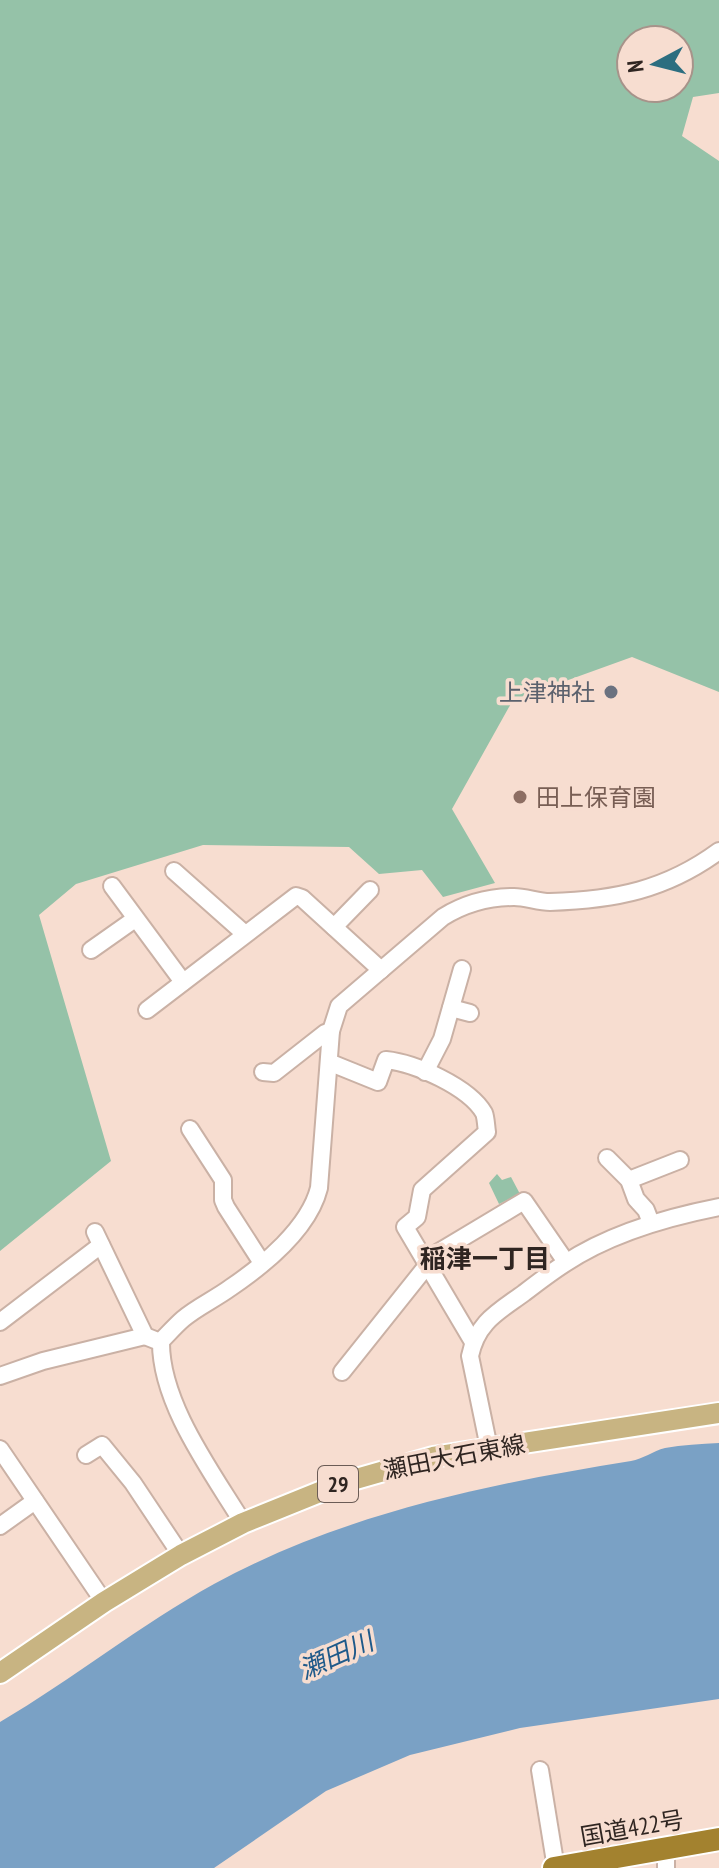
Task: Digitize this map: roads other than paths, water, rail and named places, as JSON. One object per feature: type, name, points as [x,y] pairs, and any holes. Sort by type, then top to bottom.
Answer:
[{"type":"highway","name":"国道422号","points":[[555,1868],[666,1858],[719,1839]]},
{"type":"main road","name":"瀬田大石東線","points":[[0,1673],[104,1602],[181,1555],[243,1523],[313,1494],[378,1471],[433,1457],[719,1413]]},
{"type":"street","points":[[0,1376],[31,1364],[153,1339],[231,1288],[306,1220],[315,1205],[319,1188],[331,1063],[331,1031],[339,1006],[459,907],[484,900],[515,897],[546,902],[607,898],[683,876],[719,851]]},
{"type":"street","points":[[174,871],[245,934]]},
{"type":"street","points":[[112,886],[183,982]]},
{"type":"street","points":[[334,927],[370,890]]},
{"type":"street","points":[[147,1010],[296,896],[302,898],[381,970]]},
{"type":"street","points":[[91,950],[135,919]]},
{"type":"street","points":[[425,1072],[442,1039],[462,969]]},
{"type":"street","points":[[451,1008],[470,1013]]},
{"type":"street","points":[[263,1072],[274,1073],[331,1031]]},
{"type":"street","points":[[331,1063],[378,1082],[386,1060],[402,1062],[458,1087],[484,1114],[487,1132],[422,1190],[417,1217],[405,1227],[473,1342]]},
{"type":"street","points":[[190,1129],[223,1180],[226,1207],[262,1263]]},
{"type":"street","points":[[607,1158],[629,1180],[636,1199],[646,1210],[651,1223]]},
{"type":"street","points":[[629,1180],[680,1160]]},
{"type":"street","points":[[342,1372],[437,1253],[524,1201],[566,1262]]},
{"type":"street","points":[[489,1448],[471,1370],[473,1342],[484,1322],[566,1262],[651,1223],[719,1207]]},
{"type":"street","points":[[0,1322],[98,1238],[153,1339],[170,1390],[191,1437],[243,1523]]},
{"type":"street","points":[[86,1455],[102,1445],[133,1483],[181,1555]]},
{"type":"street","points":[[0,1449],[104,1602]]},
{"type":"street","points":[[0,1526],[35,1501]]},
{"type":"street","points":[[540,1770],[555,1868]]},
{"type":"water","name":"瀬田川","points":[[719,1443],[719,1699],[520,1728],[410,1755],[326,1791],[214,1868],[0,1868],[0,1722],[214,1584],[313,1538],[417,1505],[524,1480],[635,1460],[665,1448]]},
{"type":"place","name":"上津神社","points":[[611,692]]},
{"type":"place","name":"田上保育園","points":[[520,797]]},
{"type":"district","name":"稲津一丁目","points":[[485,1258]]}]
